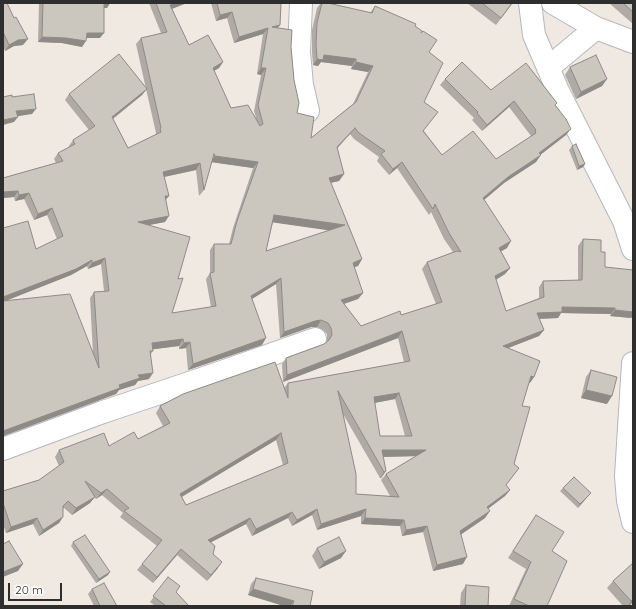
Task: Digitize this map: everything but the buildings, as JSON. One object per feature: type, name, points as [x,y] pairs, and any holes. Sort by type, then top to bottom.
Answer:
[{"type":"street","points":[[301,3],[299,52],[302,85],[308,111]]},
{"type":"street","points":[[530,3],[529,6],[534,35],[558,91],[624,221],[633,250]]},
{"type":"street","points":[[554,3],[596,28],[633,42]]},
{"type":"street","points":[[548,68],[596,28]]},
{"type":"street","points":[[3,449],[103,412],[314,339]]},
{"type":"street","points":[[633,363],[626,476],[628,500],[633,522]]}]
